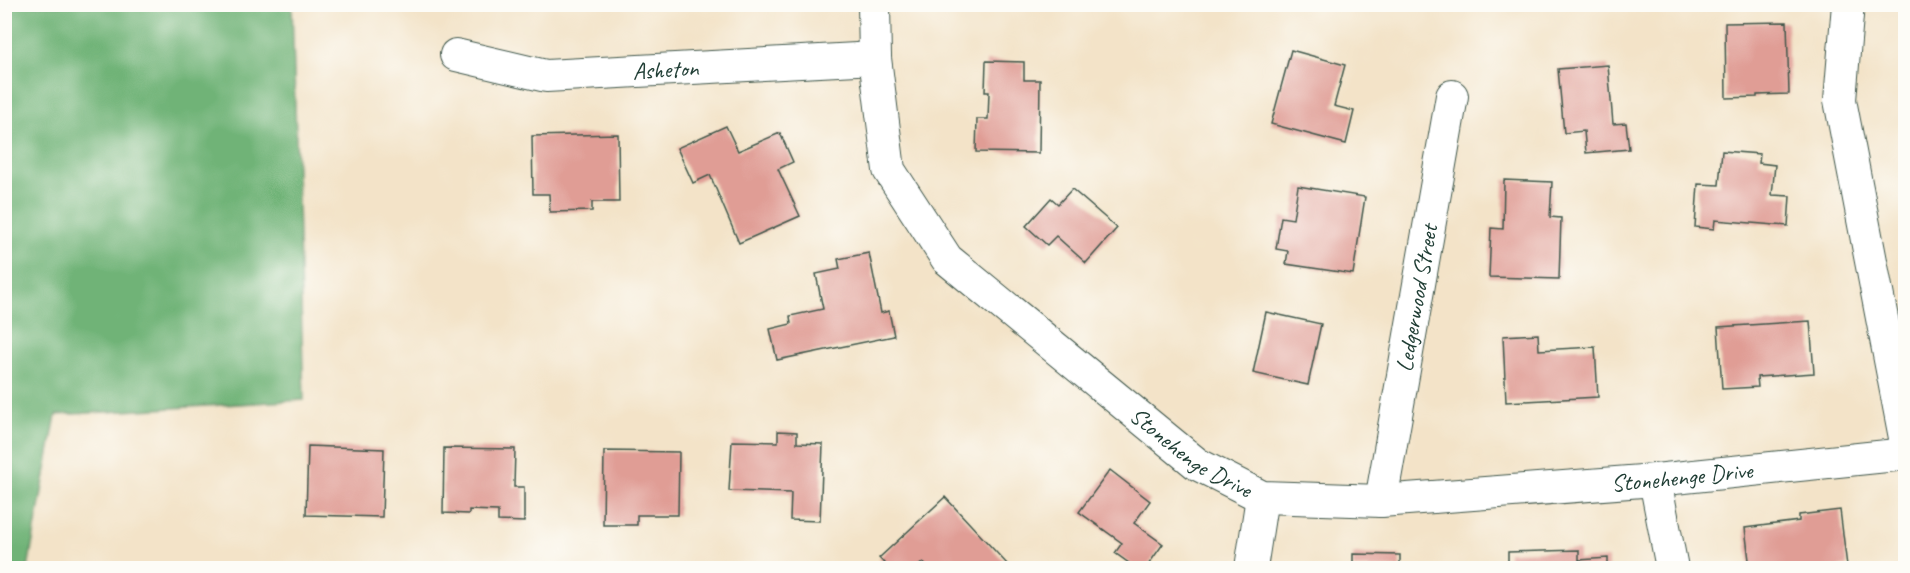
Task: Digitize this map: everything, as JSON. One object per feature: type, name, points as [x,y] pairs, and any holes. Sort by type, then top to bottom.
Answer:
[{"type":"street","name":"Stonehenge Drive","points":[[874,4],[875,58],[889,170],[947,259],[1197,464],[1262,497],[1381,501],[1655,480],[1905,454]]},
{"type":"street","points":[[1848,4],[1840,100],[1905,443]]},
{"type":"street","name":"Asheton","points":[[456,55],[546,76],[875,58]]},
{"type":"street","name":"Ledgerwood Street","points":[[1381,501],[1452,96]]},
{"type":"street","points":[[1655,480],[1672,568]]},
{"type":"street","points":[[1251,568],[1262,497]]},
{"type":"green space","points":[[4,5],[292,5],[304,400],[56,415],[28,568],[4,568]]},
{"type":"building","points":[[1787,22],[1789,94],[1726,98],[1725,23]]},
{"type":"building","points":[[1291,50],[1345,65],[1334,106],[1354,111],[1346,144],[1271,124]]},
{"type":"building","points":[[986,61],[1024,62],[1024,80],[1040,80],[1039,153],[976,152],[977,119],[988,119],[989,92],[985,92]]},
{"type":"building","points":[[1608,65],[1613,124],[1626,123],[1629,149],[1586,153],[1584,131],[1564,133],[1558,69]]},
{"type":"building","points":[[726,126],[738,151],[780,133],[793,162],[778,169],[800,216],[739,243],[710,175],[693,183],[677,148]]},
{"type":"building","points":[[618,134],[619,202],[592,202],[592,211],[550,212],[549,194],[533,194],[532,136]]},
{"type":"building","points":[[1722,151],[1760,154],[1759,163],[1775,165],[1772,195],[1790,196],[1788,226],[1715,220],[1714,229],[1695,227],[1698,184],[1719,185]]},
{"type":"building","points":[[1504,180],[1552,182],[1550,217],[1561,218],[1559,279],[1489,277],[1491,228],[1503,229]]},
{"type":"building","points":[[1298,186],[1365,197],[1353,274],[1286,264],[1288,251],[1276,249],[1281,217],[1293,219]]},
{"type":"building","points":[[1072,189],[1117,228],[1086,263],[1056,236],[1047,245],[1026,226],[1051,198],[1058,204]]},
{"type":"building","points":[[869,253],[881,313],[889,311],[894,336],[777,360],[770,329],[791,324],[790,316],[823,309],[816,274],[840,269],[838,259]]},
{"type":"building","points":[[1266,312],[1321,324],[1308,385],[1253,373]]},
{"type":"building","points":[[1810,321],[1814,373],[1757,377],[1758,387],[1722,389],[1718,327]]},
{"type":"building","points":[[1538,334],[1539,350],[1595,347],[1598,397],[1506,402],[1503,336]]},
{"type":"building","points":[[778,431],[797,432],[797,443],[823,444],[820,521],[790,520],[791,493],[729,491],[732,441],[778,442]]},
{"type":"building","points":[[308,446],[384,449],[382,517],[306,515]]},
{"type":"building","points":[[444,448],[515,449],[514,487],[524,487],[524,522],[498,521],[498,511],[469,510],[469,514],[443,513]]},
{"type":"building","points":[[604,451],[679,452],[678,515],[637,515],[637,525],[603,525]]},
{"type":"building","points":[[1110,470],[1150,501],[1134,523],[1163,544],[1146,568],[1136,568],[1115,553],[1122,543],[1079,512]]},
{"type":"building","points":[[945,497],[1009,566],[1006,568],[928,568],[923,562],[916,568],[889,568],[879,558]]},
{"type":"building","points":[[1840,510],[1847,566],[1750,568],[1745,528],[1799,521],[1799,515]]},
{"type":"building","points":[[1579,550],[1579,560],[1608,558],[1608,568],[1508,568],[1508,552]]},
{"type":"building","points":[[1353,554],[1400,555],[1400,568],[1353,568]]}]
